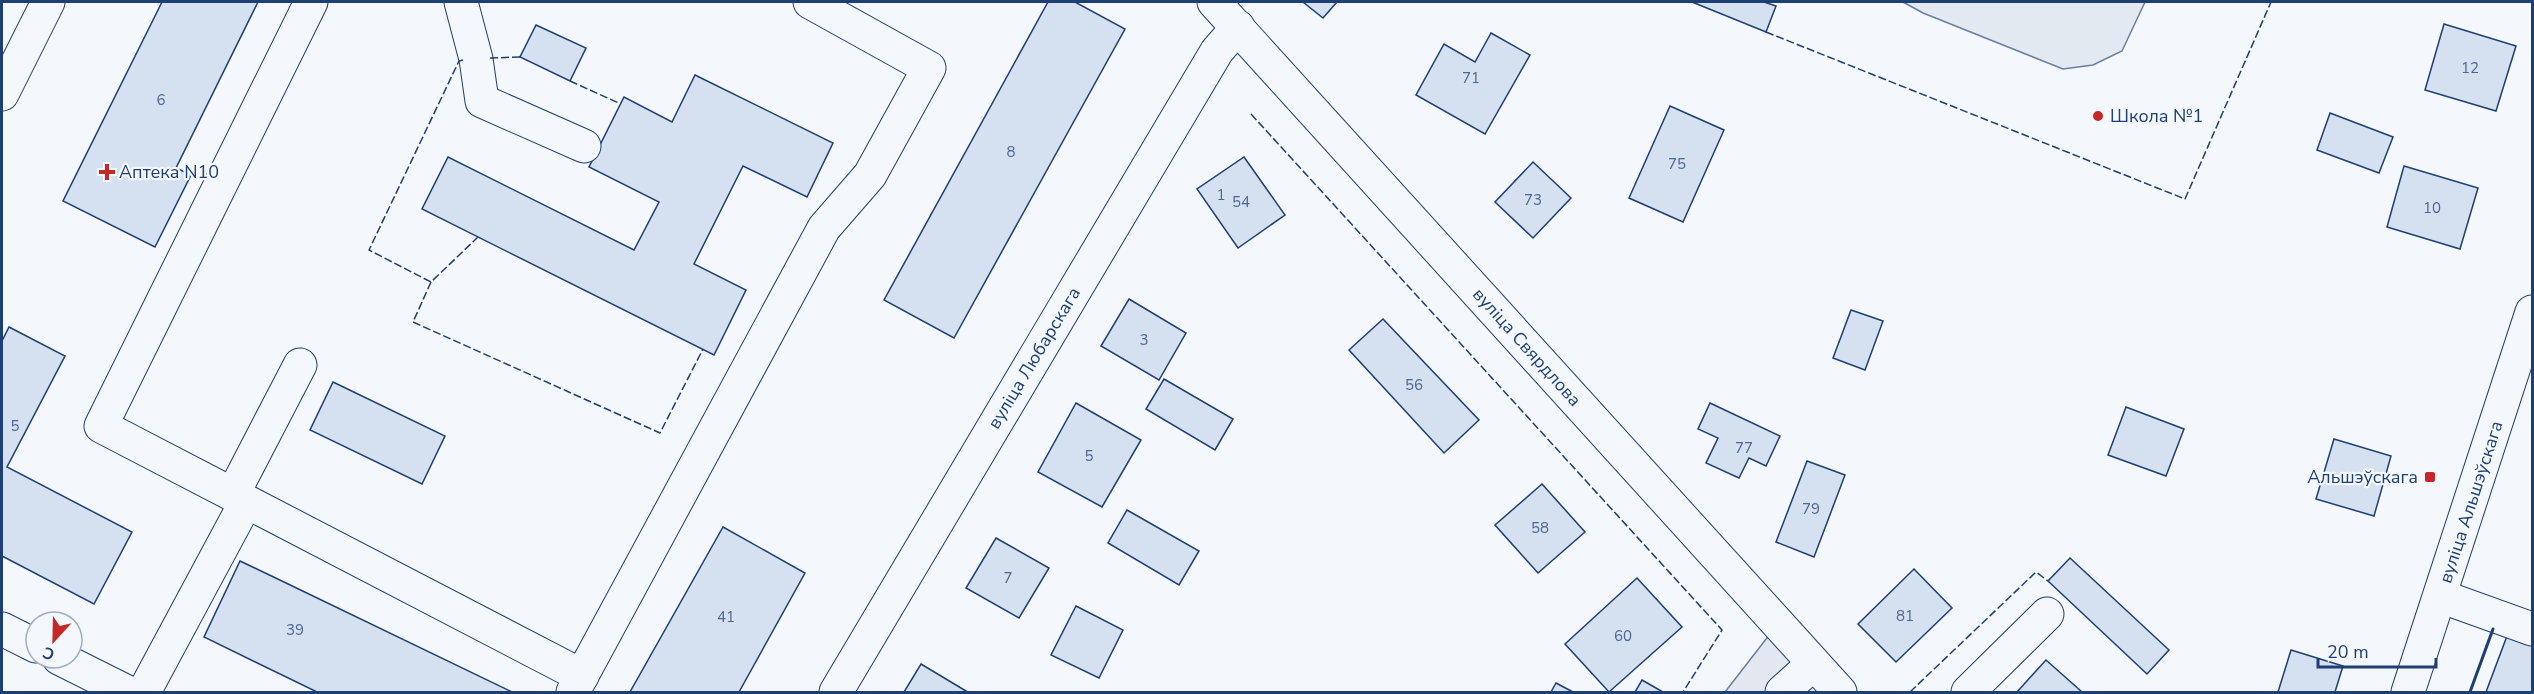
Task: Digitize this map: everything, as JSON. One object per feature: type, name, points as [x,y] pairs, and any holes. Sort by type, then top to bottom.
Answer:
[{"type":"street","points":[[2,94],[48,2]]},
{"type":"street","points":[[311,2],[101,426],[239,498],[577,684],[824,228],[870,175],[929,68],[810,2]]},
{"type":"street","points":[[461,2],[476,59],[482,101],[584,146]]},
{"type":"street","name":"вуліца Свярдлова","points":[[1214,2],[1840,693]]},
{"type":"street","name":"вуліца Любарскага","points":[[836,693],[1217,51],[1238,27]]},
{"type":"street","name":"вуліца Альшэўскага","points":[[2408,693],[2532,312]]},
{"type":"street","points":[[144,693],[239,498],[300,365]]},
{"type":"street","points":[[2440,596],[2532,629]]},
{"type":"street","points":[[1968,693],[2047,614]]},
{"type":"street","points":[[2,629],[24,640]]},
{"type":"street","points":[[1782,693],[1813,664]]},
{"type":"street","points":[[82,670],[127,693]]},
{"type":"shaded area","points":[[1903,2],[2145,2],[2122,51],[2093,65],[2063,69],[1923,13]]},
{"type":"shaded area","points":[[1770,634],[1824,692],[1725,692]]},
{"type":"building","points":[[162,2],[258,2],[176,168],[191,175],[155,247],[63,201]]},
{"type":"building","points":[[1048,2],[1075,2],[1125,29],[954,338],[884,300]]},
{"type":"building","points":[[1303,2],[1337,2],[1323,18]]},
{"type":"building","points":[[1692,2],[1764,2],[1776,6],[1766,32]]},
{"type":"building","points":[[2444,24],[2516,46],[2496,111],[2425,90]]},
{"type":"building","points":[[536,25],[586,48],[570,81],[520,57]]},
{"type":"building","points":[[1491,33],[1530,55],[1485,134],[1416,95],[1444,44],[1475,62]]},
{"type":"building","points":[[695,75],[833,143],[807,197],[743,166],[694,264],[746,290],[714,355],[422,209],[448,157],[634,250],[659,202],[589,167],[624,97],[672,122]]},
{"type":"building","points":[[1670,106],[1724,130],[1683,222],[1629,198]]},
{"type":"building","points":[[2330,113],[2393,137],[2379,173],[2317,150]]},
{"type":"building","points":[[1244,157],[1285,215],[1238,248],[1197,189]]},
{"type":"building","points":[[1533,162],[1571,198],[1533,238],[1495,202]]},
{"type":"building","points":[[2404,166],[2478,188],[2460,249],[2387,227]]},
{"type":"building","points":[[1129,299],[1186,333],[1159,380],[1101,346]]},
{"type":"building","points":[[1851,310],[1883,321],[1865,370],[1833,358]]},
{"type":"building","points":[[1383,319],[1479,420],[1444,453],[1349,350]]},
{"type":"building","points":[[9,327],[65,356],[7,467],[132,532],[94,604],[2,556],[2,341]]},
{"type":"building","points":[[1164,379],[1233,419],[1215,450],[1146,409]]},
{"type":"building","points":[[333,382],[445,436],[422,484],[310,430]]},
{"type":"building","points":[[1076,403],[1141,440],[1102,507],[1038,472]]},
{"type":"building","points":[[1710,403],[1780,436],[1766,466],[1749,458],[1739,478],[1706,463],[1718,438],[1698,429]]},
{"type":"building","points":[[2126,407],[2184,429],[2166,476],[2108,455]]},
{"type":"building","points":[[2334,439],[2391,456],[2374,516],[2316,499]]},
{"type":"building","points":[[1807,461],[1845,475],[1814,557],[1776,542]]},
{"type":"building","points":[[1542,484],[1585,532],[1538,573],[1495,525]]},
{"type":"building","points":[[1127,510],[1199,551],[1179,585],[1108,543]]},
{"type":"building","points":[[723,527],[805,573],[739,692],[630,692]]},
{"type":"building","points":[[996,538],[1049,568],[1019,618],[966,588]]},
{"type":"building","points":[[2070,558],[2169,650],[2147,674],[2048,581]]},
{"type":"building","points":[[240,561],[512,692],[317,692],[204,637]]},
{"type":"building","points":[[1914,569],[1952,608],[1896,662],[1858,624]]},
{"type":"building","points":[[1637,578],[1682,627],[1609,692],[1565,644]]},
{"type":"building","points":[[1076,606],[1123,630],[1099,678],[1051,655]]},
{"type":"building","points":[[2510,628],[2532,636],[2532,692],[2486,692]]},
{"type":"building","points":[[2291,650],[2343,666],[2335,692],[2278,692]]},
{"type":"building","points":[[2046,660],[2082,692],[2017,692]]},
{"type":"building","points":[[921,664],[966,691],[904,692]]},
{"type":"building","points":[[1642,680],[1663,692],[1635,692]]},
{"type":"building","points":[[1556,683],[1573,692],[1551,692]]},
{"type":"fence","points":[[1766,32],[2185,199],[2271,2]]},
{"type":"fence","points":[[490,58],[520,57]]},
{"type":"fence","points":[[463,60],[459,61],[369,250],[431,282],[478,237]]},
{"type":"fence","points":[[570,81],[621,104]]},
{"type":"fence","points":[[1251,114],[1722,630],[1683,692]]},
{"type":"fence","points":[[431,282],[413,322],[660,433],[703,349]]},
{"type":"fence","points":[[1910,692],[2036,572],[2048,581]]},
{"type":"wall","points":[[2470,692],[2493,629]]},
{"type":"place","name":"Школа №1","points":[[2098,116]]},
{"type":"place","name":"Аптека N10","points":[[107,172]]},
{"type":"place","name":"Альшэўскага","points":[[2430,477]]}]
